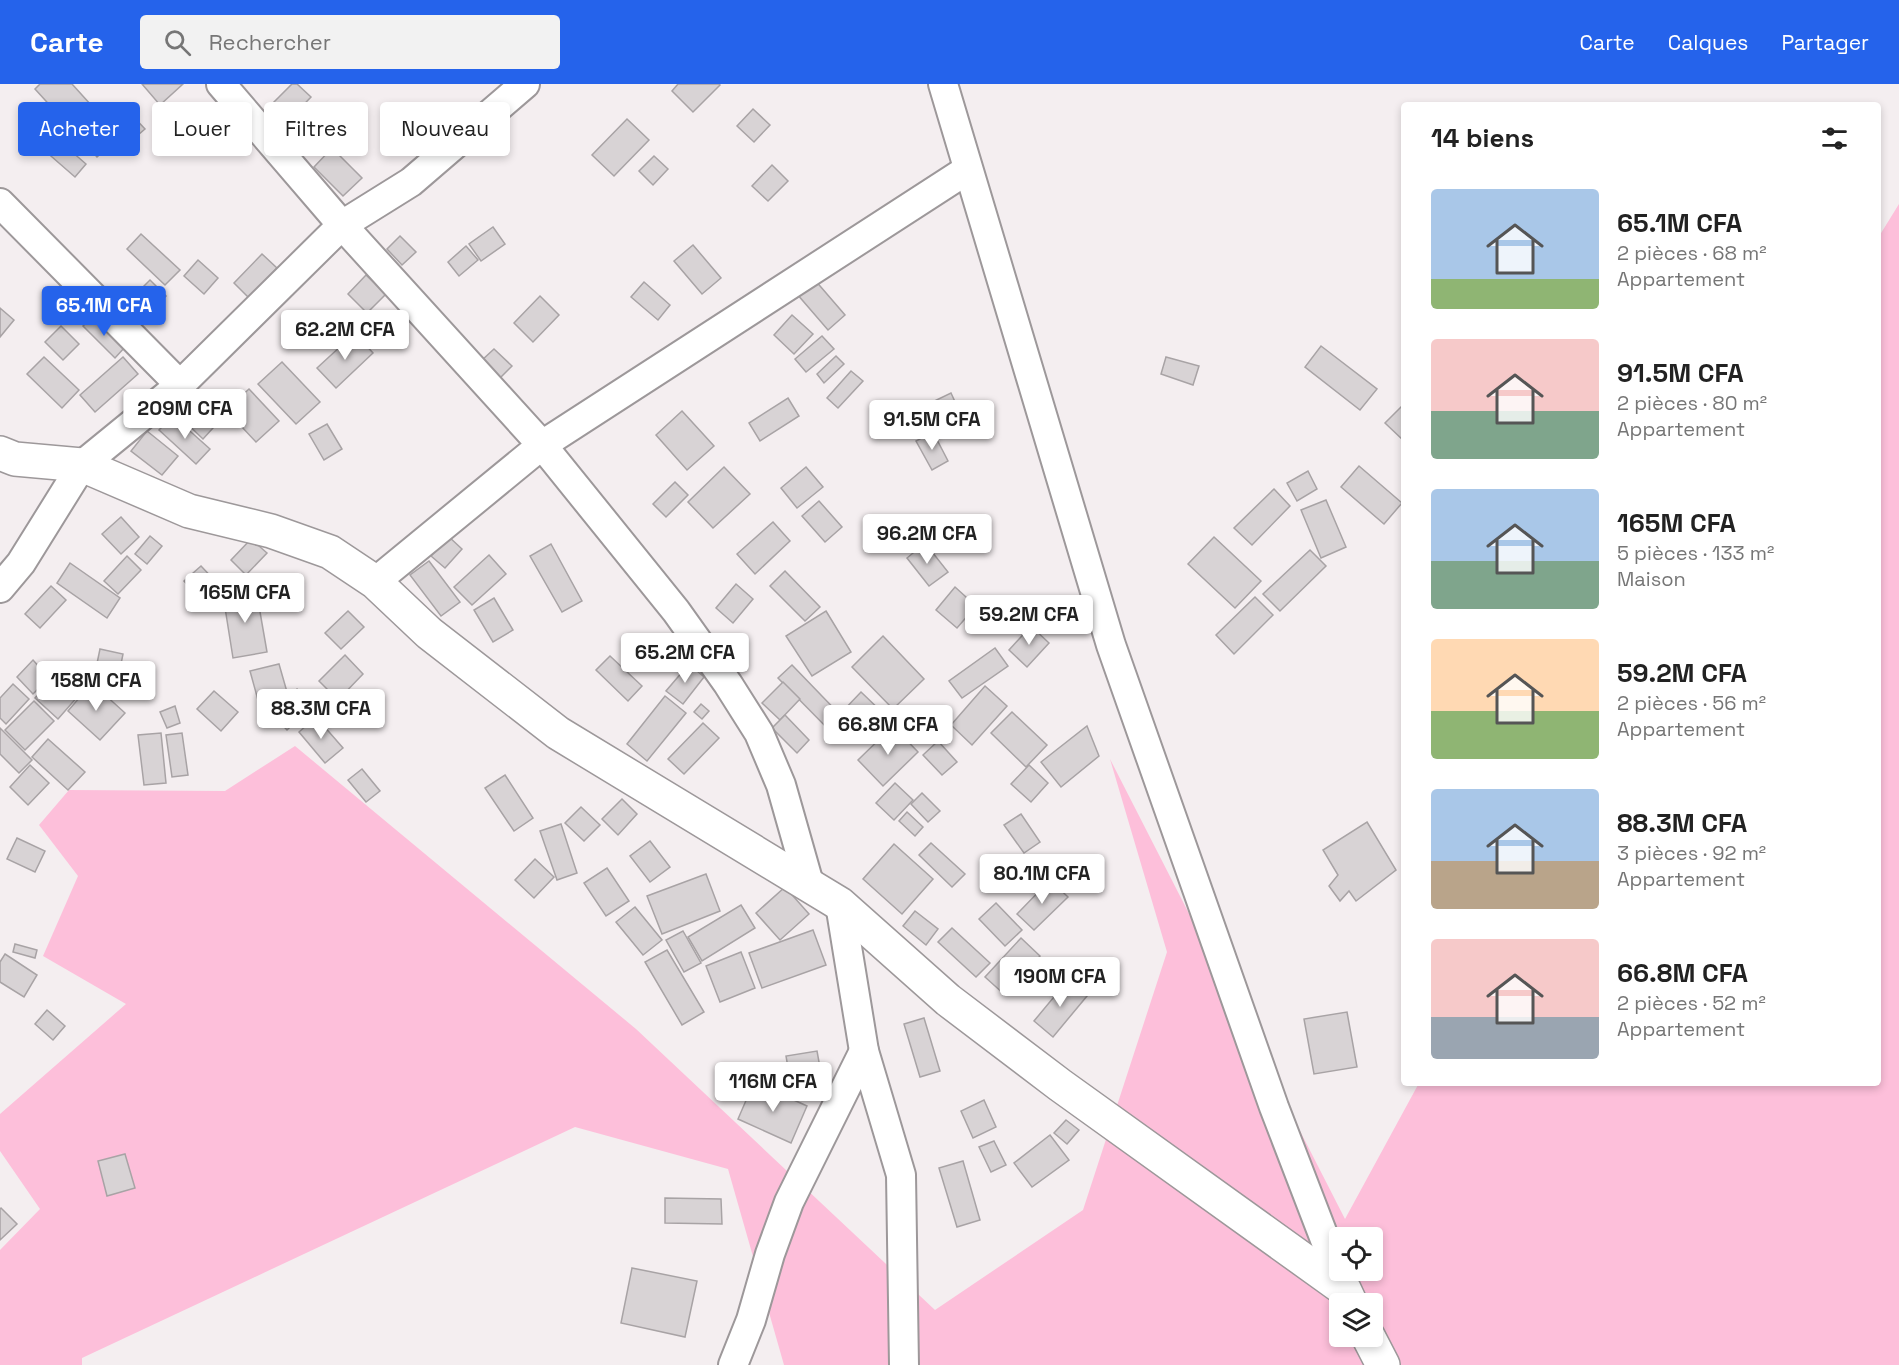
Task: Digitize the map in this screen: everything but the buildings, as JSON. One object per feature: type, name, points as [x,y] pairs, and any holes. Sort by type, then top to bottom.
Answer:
[{"type":"street","points":[[221,84],[342,225],[542,445],[676,610],[759,733],[781,785],[810,887]]},
{"type":"street","points":[[0,588],[21,563],[82,465],[180,385],[342,225],[411,182],[525,84]]},
{"type":"street","points":[[943,84],[1111,645],[1274,1107],[1346,1293]]},
{"type":"street","points":[[375,582],[542,445],[967,170]]},
{"type":"street","points":[[0,203],[180,385]]},
{"type":"street","points":[[5,459],[82,465],[189,511],[271,531],[330,552],[375,582],[429,633],[558,733],[840,904],[948,1000],[1343,1293]]},
{"type":"street","points":[[840,904],[864,1051],[900,1175],[904,1365]]},
{"type":"street","points":[[733,1365],[751,1320],[770,1254],[789,1202],[864,1051]]},
{"type":"street","points":[[1374,1347],[1383,1365]]},
{"type":"shaded area","points":[[1899,204],[1899,1365],[784,1365],[728,1169],[575,1127],[82,1358],[82,1365],[0,1365],[0,1250],[40,1209],[0,1151],[0,1114],[126,1004],[43,956],[78,876],[39,825],[69,790],[225,791],[295,746],[636,1029],[935,1310],[1083,1210],[1167,952],[1110,759],[1345,1219],[1417,1086],[1881,1086],[1881,233]]}]
